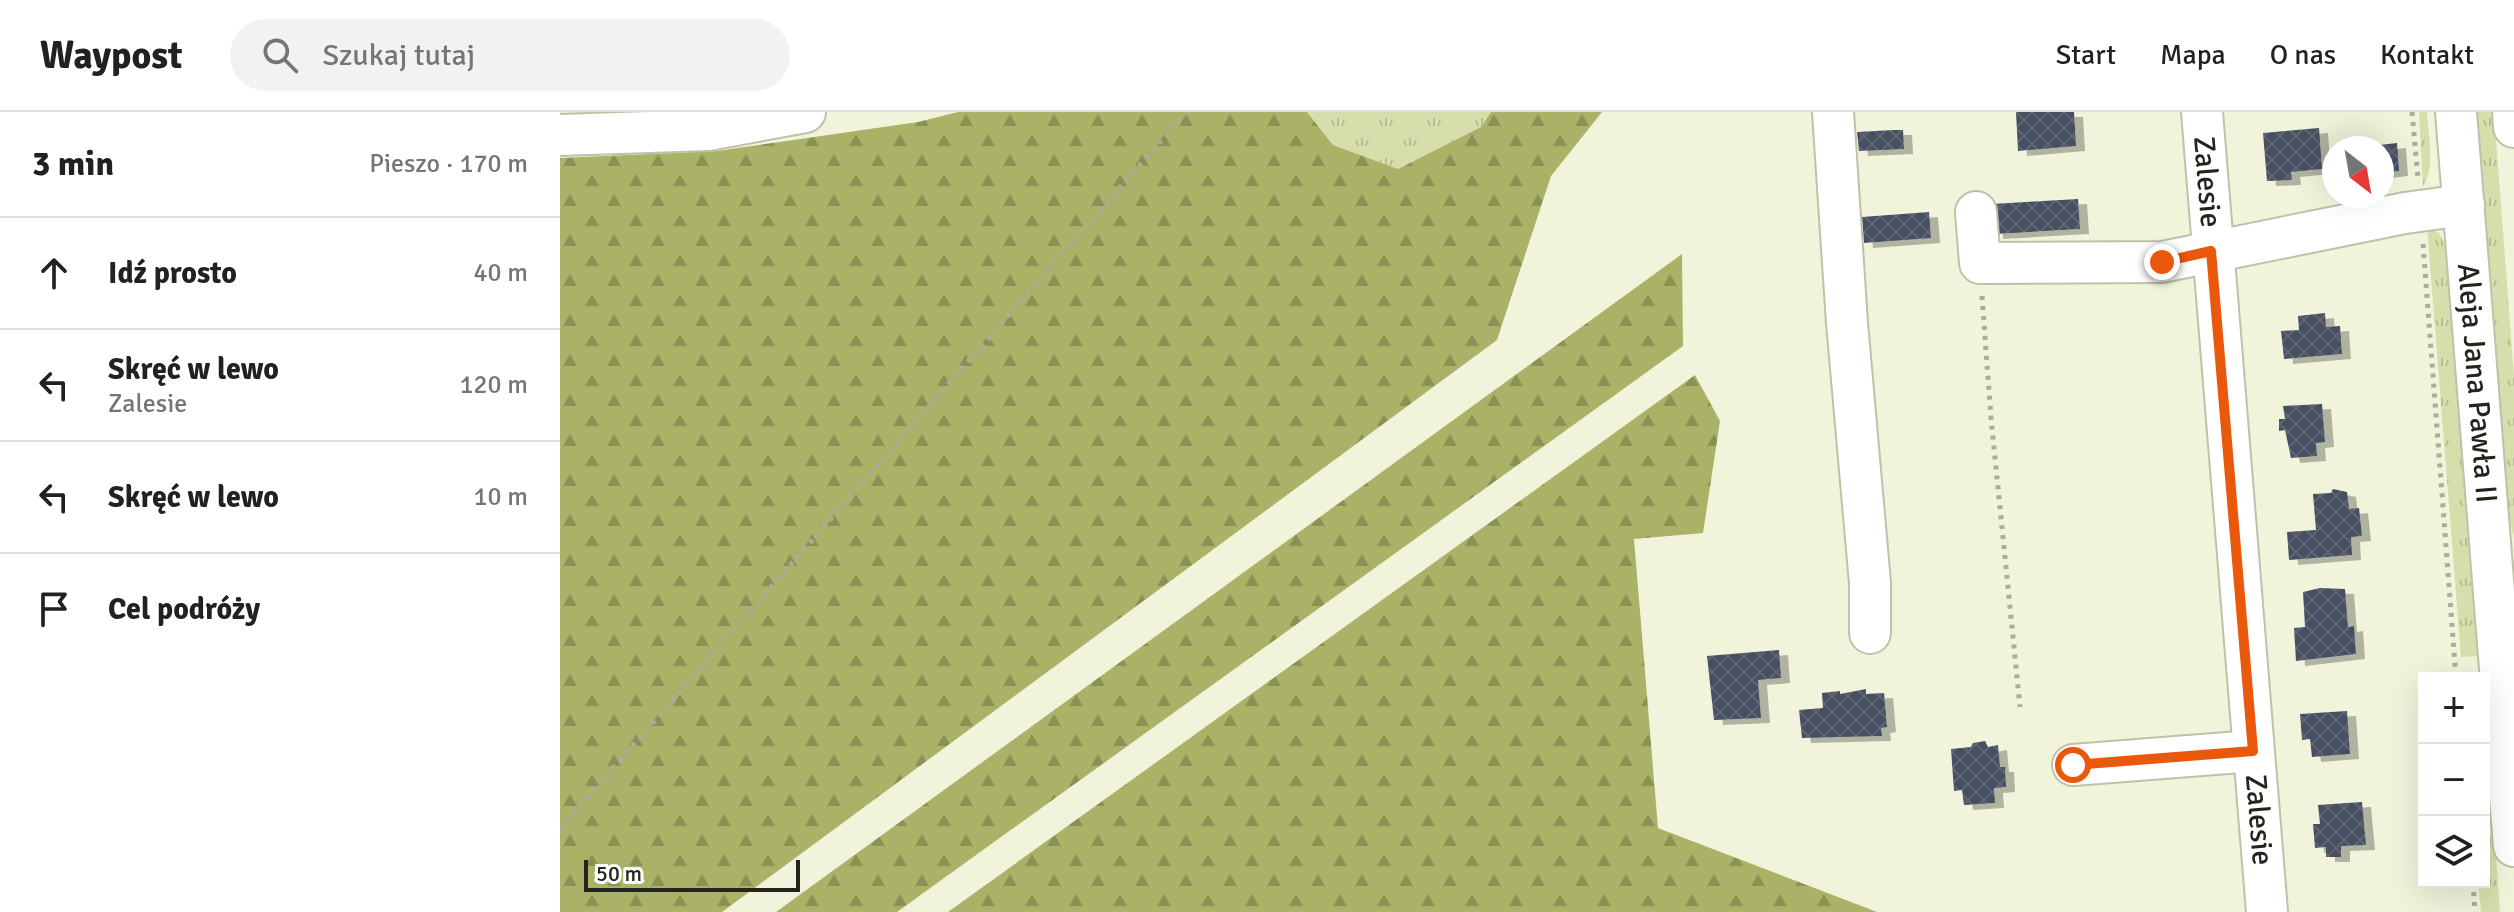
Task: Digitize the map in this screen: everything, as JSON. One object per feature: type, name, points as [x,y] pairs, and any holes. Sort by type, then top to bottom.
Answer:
[{"type":"street","points":[[560,135],[708,130],[805,112]]},
{"type":"street","points":[[1833,112],[1847,323],[1870,583],[1870,633]]},
{"type":"street","name":"Zalesie","points":[[2202,112],[2267,912]]},
{"type":"street","name":"Aleja Jana Pawła II","points":[[2456,112],[2508,698],[2514,846]]},
{"type":"street","points":[[2513,112],[2514,127]]},
{"type":"street","name":"Zalesie","points":[[2211,251],[2420,210],[2464,205]]},
{"type":"street","points":[[1976,212],[1980,263],[2162,262],[2211,251]]},
{"type":"street","points":[[2073,765],[2253,751]]},
{"type":"path","points":[[560,829],[1186,112]]},
{"type":"path","points":[[2412,112],[2456,672]]},
{"type":"path","points":[[1980,263],[1991,418],[2020,707]]},
{"type":"path","points":[[2473,888],[2475,912]]},
{"type":"green space","points":[[958,112],[1307,112],[1333,145],[1398,169],[1481,127],[1491,112],[1602,112],[1551,176],[1497,340],[722,912],[560,912],[560,158],[717,151],[918,122]]},
{"type":"green space","points":[[1307,112],[1491,112],[1481,127],[1398,169],[1333,145]]},
{"type":"green space","points":[[2419,112],[2427,112],[2430,150],[2429,170],[2423,187]]},
{"type":"green space","points":[[2472,112],[2494,112],[2514,376],[2514,538],[2502,493]]},
{"type":"green space","points":[[2427,227],[2439,233],[2449,252],[2480,656],[2461,657]]},
{"type":"green space","points":[[1682,254],[1683,346],[897,912],[776,912]]},
{"type":"green space","points":[[1695,375],[1720,421],[1703,533],[1634,539],[1658,828],[1877,912],[948,912]]},
{"type":"green space","points":[[2490,814],[2493,814],[2500,912],[2481,912],[2479,888],[2490,888]]},
{"type":"building","points":[[2016,112],[2074,112],[2076,146],[2018,151]]},
{"type":"building","points":[[2319,128],[2322,169],[2291,172],[2292,180],[2267,181],[2263,133]]},
{"type":"building","points":[[1903,130],[1904,149],[1859,151],[1857,132]]},
{"type":"building","points":[[2394,143],[2397,143],[2399,171],[2394,172]]},
{"type":"building","points":[[2078,199],[2080,229],[1994,234],[1992,204]]},
{"type":"building","points":[[1929,212],[1931,238],[1864,243],[1862,217]]},
{"type":"building","points":[[2325,313],[2326,327],[2340,326],[2342,354],[2284,359],[2281,331],[2299,330],[2298,316]]},
{"type":"building","points":[[2322,404],[2325,442],[2316,443],[2317,456],[2291,458],[2285,430],[2279,431],[2279,419],[2285,419],[2283,406]]},
{"type":"building","points":[[2333,489],[2347,492],[2349,509],[2359,508],[2362,536],[2351,537],[2352,555],[2289,560],[2287,532],[2316,530],[2313,494],[2331,493]]},
{"type":"building","points":[[2320,588],[2345,589],[2348,627],[2354,626],[2356,654],[2296,661],[2294,628],[2305,627],[2303,592]]},
{"type":"building","points":[[1779,650],[1781,678],[1758,680],[1761,718],[1714,720],[1707,656]]},
{"type":"building","points":[[1866,689],[1866,694],[1884,693],[1887,727],[1881,728],[1882,736],[1802,738],[1799,710],[1823,708],[1822,693],[1840,691],[1840,694]]},
{"type":"building","points":[[2347,711],[2350,754],[2312,757],[2310,739],[2302,740],[2300,714]]},
{"type":"building","points":[[1985,741],[1988,747],[1998,745],[2000,767],[2005,767],[2006,787],[1994,788],[1995,803],[1964,805],[1962,790],[1954,791],[1951,749],[1971,747],[1973,743]]},
{"type":"building","points":[[2362,802],[2366,845],[2341,846],[2341,857],[2326,857],[2326,847],[2315,848],[2313,824],[2320,824],[2318,805]]},
{"type":"route","points":[[2073,765],[2253,751],[2211,251],[2162,262]]}]
